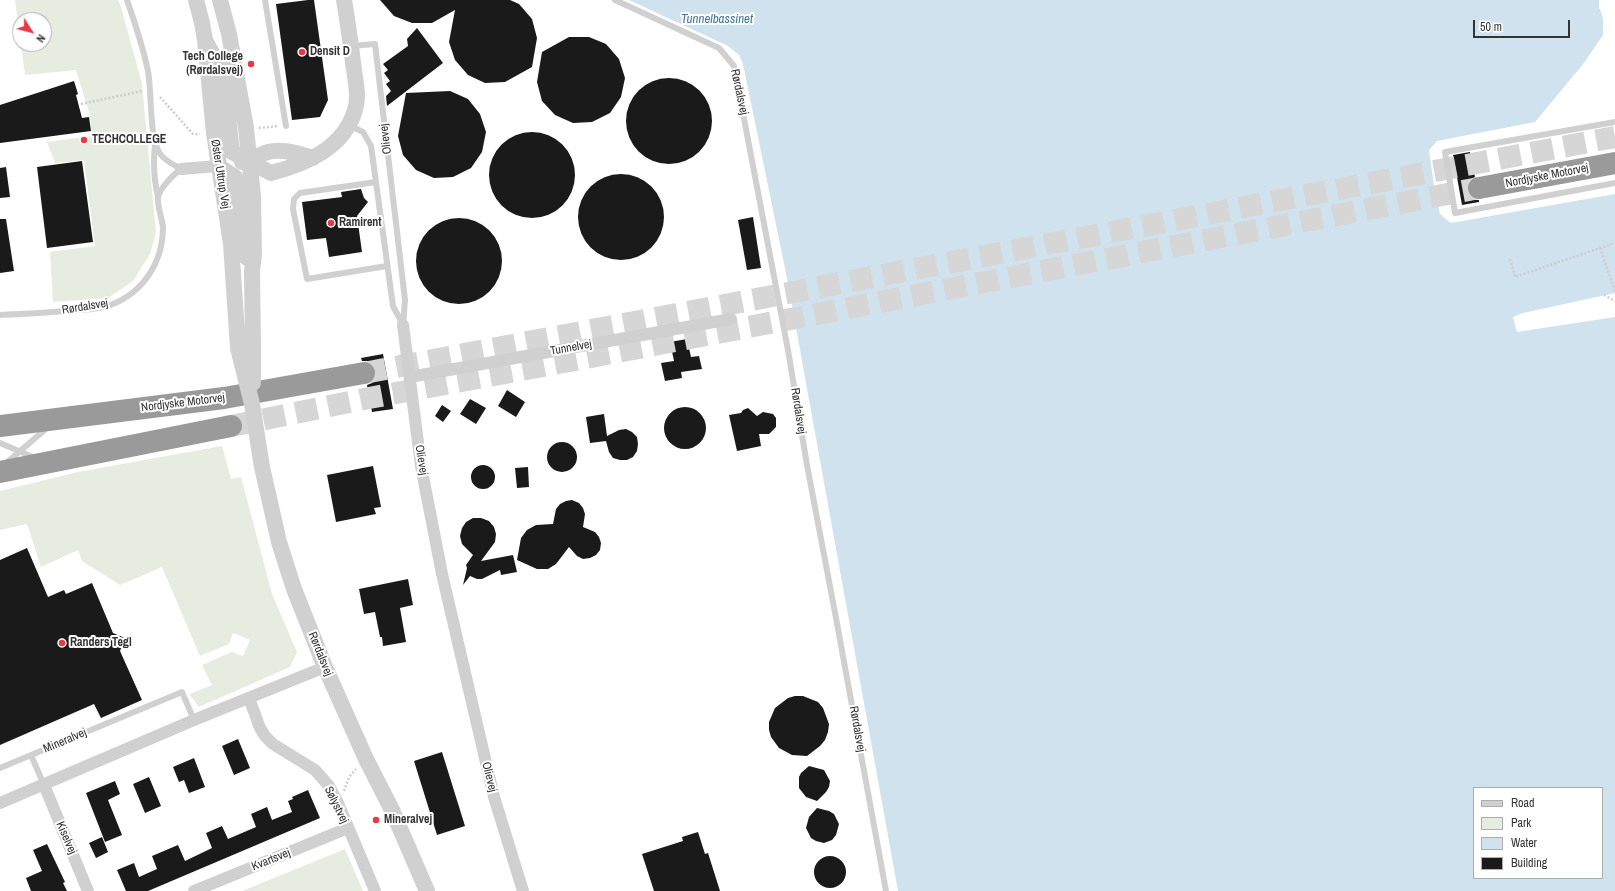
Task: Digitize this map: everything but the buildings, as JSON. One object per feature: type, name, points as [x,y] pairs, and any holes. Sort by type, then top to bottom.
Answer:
[{"type":"highway","name":"Nordjyske Motorvej","points":[[1479,188],[1615,163]]},
{"type":"highway","name":"Nordjyske Motorvej","points":[[0,426],[224,398],[364,372]]},
{"type":"highway","points":[[0,417],[62,418]]},
{"type":"highway","points":[[0,472],[231,426]]},
{"type":"street","name":"Øster Uttrup Vej","points":[[196,0],[205,40],[218,166],[246,348]]},
{"type":"street","points":[[220,0],[229,34],[246,128],[253,196],[254,254],[246,348]]},
{"type":"street","points":[[205,40],[222,74],[232,152],[271,173],[287,169],[313,158],[332,146],[349,125],[356,109],[357,92],[344,0]]},
{"type":"street","points":[[181,169],[218,166],[249,161]]},
{"type":"street","points":[[218,166],[235,177],[244,250],[252,271]]},
{"type":"street","name":"Tunnelvej","points":[[410,378],[731,319]]},
{"type":"street","name":"Olievej","points":[[403,325],[421,466],[442,574],[494,798],[523,891]]},
{"type":"street","name":"Rørdalsvej","points":[[246,348],[252,404],[262,467],[279,542],[294,589],[326,668],[366,759],[392,810],[427,891]]},
{"type":"street","points":[[0,803],[194,720],[326,668]]},
{"type":"street","name":"Sølystvej","points":[[249,698],[260,728],[265,736],[273,744],[315,770],[329,786],[338,803],[375,891]]},
{"type":"street","name":"Kiselvej","points":[[44,785],[88,891]]},
{"type":"street","name":"Kvartsvej","points":[[194,891],[348,828]]},
{"type":"lane","name":"Rørdalsvej","points":[[0,315],[71,311],[103,307],[135,292],[154,268],[159,256],[162,243],[163,226],[156,187],[154,158],[155,142],[150,92],[146,64],[127,0]]},
{"type":"lane","points":[[265,0],[286,126]]},
{"type":"lane","name":"Rørdalsvej","points":[[615,0],[719,48],[734,66],[886,891]]},
{"type":"lane","name":"Olievej","points":[[351,46],[375,44],[405,300],[403,325]]},
{"type":"lane","points":[[1615,122],[1445,152],[1455,213],[1615,183]]},
{"type":"lane","points":[[349,125],[363,132],[370,146],[393,306],[403,325]]},
{"type":"lane","name":"Rørdalsvej","points":[[155,142],[160,154],[169,162],[181,169]]},
{"type":"lane","points":[[158,196],[171,176],[181,169]]},
{"type":"lane","points":[[376,182],[300,193],[294,200],[293,209],[307,278],[387,266]]},
{"type":"lane","points":[[0,466],[40,433],[62,418]]},
{"type":"lane","points":[[0,443],[31,457],[50,462]]},
{"type":"lane","name":"Mineralvej","points":[[0,768],[182,692],[194,720]]},
{"type":"lane","name":"Mineralvej","points":[[31,755],[44,785]]},
{"type":"path","points":[[81,104],[144,91],[150,92],[157,94],[192,134],[214,133]]},
{"type":"path","points":[[246,128],[286,126]]},
{"type":"path","points":[[1510,259],[1515,277],[1615,243]]},
{"type":"path","points":[[1600,248],[1615,291]]},
{"type":"path","points":[[1604,295],[1615,301]]},
{"type":"path","points":[[346,788],[349,777]]},
{"type":"green space","points":[[15,0],[118,0],[121,7],[142,84],[156,233],[150,254],[133,281],[108,298],[53,302],[50,252],[95,246],[84,160],[55,163],[47,142],[92,136],[90,116],[76,70],[25,75],[22,52],[52,52],[52,12],[17,12]]},
{"type":"green space","points":[[222,446],[231,479],[241,477],[272,594],[297,652],[290,667],[199,707],[189,694],[212,685],[202,665],[232,652],[243,656],[250,640],[233,633],[229,644],[200,656],[162,567],[120,585],[82,561],[78,550],[41,567],[27,524],[0,530],[0,491],[78,472]]},
{"type":"green space","points":[[345,849],[363,891],[242,891]]},
{"type":"water","name":"Tunnelbassinet","points":[[629,0],[1599,0],[1599,7],[1603,18],[1603,35],[1584,63],[1535,122],[1437,141],[1429,150],[1440,214],[1451,223],[1615,194],[1615,293],[1523,313],[1513,317],[1517,332],[1615,317],[1615,891],[898,891],[787,278],[743,64],[739,55],[728,46]]},
{"type":"tunnel","points":[[364,373],[1615,137]]},
{"type":"tunnel","points":[[231,426],[369,398],[1479,188]]},
{"type":"place","name":"Densit D","points":[[302,52]]},
{"type":"place","name":"Tech College (Rørdalsvej)","points":[[251,64]]},
{"type":"place","name":"TECHCOLLEGE","points":[[84,140]]},
{"type":"place","name":"Ramirent","points":[[331,223]]},
{"type":"place","name":"Randers Tegl","points":[[62,643]]},
{"type":"place","name":"Mineralvej","points":[[376,820]]}]
